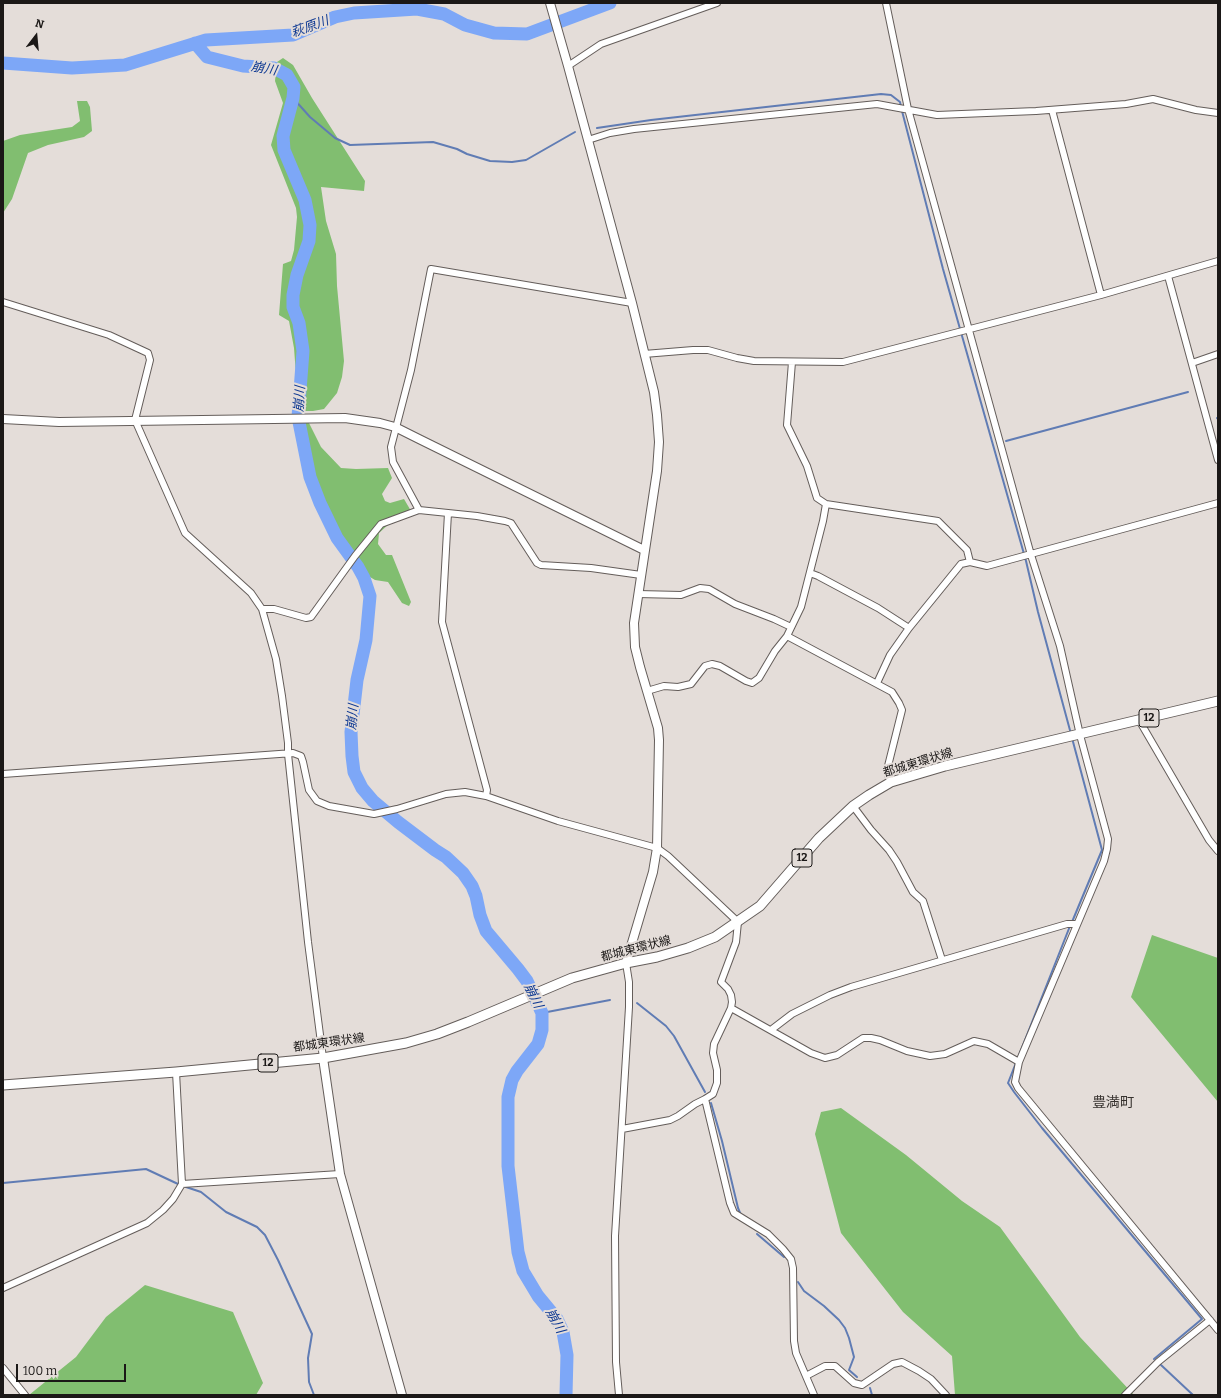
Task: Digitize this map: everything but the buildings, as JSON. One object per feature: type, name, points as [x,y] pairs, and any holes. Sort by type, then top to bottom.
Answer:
[{"type":"main road","name":"都城東環状線","points":[[3,1085],[176,1072],[323,1058],[414,1041],[468,1022],[572,978],[688,948],[715,936],[760,906],[819,838],[853,806],[868,795],[891,782],[945,766],[1218,701]]},
{"type":"street","points":[[550,3],[632,303],[655,400],[659,442],[657,471],[634,623],[635,647],[655,716],[659,740],[657,848],[653,872],[626,963],[629,982],[629,1007],[616,1202],[615,1243],[616,1362],[619,1395]]},
{"type":"street","points":[[568,66],[601,44],[717,3]]},
{"type":"street","points":[[886,3],[908,109],[1032,554],[1060,646],[1080,734],[1108,839],[1108,849],[1104,862],[1020,1062],[1015,1082],[1018,1088],[1218,1330]]},
{"type":"street","points":[[588,140],[610,133],[634,129],[877,104],[937,115],[1052,110],[1126,104],[1153,99],[1196,110],[1218,113]]},
{"type":"street","points":[[1052,110],[1102,295]]},
{"type":"street","points":[[644,354],[708,350],[754,361],[843,362],[1102,295],[1218,261]]},
{"type":"street","points":[[419,510],[393,462],[391,447],[411,370],[430,269],[632,303]]},
{"type":"street","points":[[1168,276],[1218,460]]},
{"type":"street","points":[[3,302],[109,335],[148,354],[150,360],[135,420],[185,533],[251,593],[262,609],[276,660],[286,727],[308,942],[340,1174],[402,1395]]},
{"type":"street","points":[[1192,363],[1218,354]]},
{"type":"street","points":[[792,362],[786,425],[807,466],[817,498],[826,504],[938,521],[967,550],[970,562]]},
{"type":"street","points":[[3,419],[59,422],[345,418],[380,423],[396,428],[644,550]]},
{"type":"street","points":[[877,683],[890,655],[909,628],[961,564],[970,562],[987,566],[1218,503]]},
{"type":"street","points":[[647,691],[664,686],[678,687],[691,684],[705,666],[712,664],[720,666],[752,683],[759,678],[775,651],[787,636],[800,607],[810,573],[826,504]]},
{"type":"street","points":[[262,609],[274,609],[306,618],[311,617],[351,561],[381,524],[419,510],[477,516],[505,521],[511,524],[541,566],[591,568],[641,575]]},
{"type":"street","points":[[448,513],[442,622],[487,790],[486,796]]},
{"type":"street","points":[[810,573],[878,608],[909,628]]},
{"type":"street","points":[[638,594],[681,595],[700,588],[709,589],[735,604],[791,627]]},
{"type":"street","points":[[787,636],[892,692],[902,710],[888,766],[888,774],[891,782]]},
{"type":"street","points":[[1139,720],[1209,840],[1218,851]]},
{"type":"street","points":[[3,774],[293,753],[301,756],[309,790],[318,801],[329,806],[374,814],[397,809],[446,794],[465,792],[486,796],[558,821],[657,848],[668,856],[738,922],[736,942],[721,982],[728,989],[732,1002],[731,1008],[714,1044],[713,1053],[717,1070],[717,1083],[713,1094],[670,1120],[622,1128]]},
{"type":"street","points":[[853,806],[871,830],[889,850],[913,892],[923,901],[942,960]]},
{"type":"street","points":[[771,1030],[792,1014],[830,995],[942,960],[1067,924],[1077,924]]},
{"type":"street","points":[[731,1008],[811,1053],[825,1058],[837,1055],[863,1038],[871,1038],[930,1056],[945,1054],[974,1041],[988,1044],[1020,1062]]},
{"type":"street","points":[[3,1288],[147,1223],[163,1210],[173,1199],[182,1184],[176,1072]]},
{"type":"street","points":[[704,1099],[730,1203],[734,1213],[768,1234],[784,1249],[791,1259],[793,1268],[794,1341],[796,1353],[814,1395]]},
{"type":"street","points":[[182,1184],[340,1174]]},
{"type":"street","points":[[1124,1395],[1158,1362],[1210,1320]]},
{"type":"street","points":[[806,1376],[825,1366],[835,1366],[854,1383],[862,1385],[893,1364],[902,1362],[920,1371],[931,1379],[946,1395]]},
{"type":"street","points":[[3,1368],[25,1395]]},
{"type":"green space","points":[[283,58],[293,65],[312,98],[365,181],[364,191],[321,187],[326,221],[336,254],[337,286],[344,361],[342,377],[337,393],[324,409],[313,411],[294,411],[296,375],[294,348],[289,321],[279,315],[283,264],[291,261],[294,250],[297,217],[296,208],[271,145],[283,103],[275,81],[277,62]]},
{"type":"green space","points":[[77,101],[87,101],[90,107],[92,131],[84,137],[48,145],[28,153],[12,199],[3,213],[3,141],[20,135],[72,127],[80,121]]},
{"type":"green space","points":[[296,423],[309,423],[321,447],[341,468],[388,468],[392,478],[382,494],[385,501],[390,503],[404,499],[411,511],[390,523],[379,533],[378,544],[386,555],[392,555],[411,602],[409,606],[402,603],[388,582],[375,580],[370,577],[338,536],[321,502],[300,442]]},
{"type":"green space","points":[[1152,935],[1218,958],[1218,1102],[1131,997]]},
{"type":"green space","points":[[841,1108],[906,1155],[962,1201],[1000,1227],[1080,1337],[1134,1395],[955,1395],[952,1356],[903,1312],[841,1233],[815,1134],[821,1112]]},
{"type":"green space","points":[[145,1285],[233,1312],[263,1383],[256,1395],[29,1395],[76,1357],[106,1317]]},
{"type":"waterway","name":"萩原川","points":[[3,63],[72,68],[125,65],[206,40],[293,35],[335,17],[354,13],[417,9],[444,14],[465,25],[494,33],[527,34],[610,3]]},
{"type":"waterway","name":"崩川","points":[[195,43],[207,57],[243,66],[274,68],[287,75],[294,87],[293,98],[283,136],[284,150],[305,200],[310,225],[309,241],[297,275],[293,295],[293,307],[299,323],[303,351],[298,417],[310,477],[320,503],[337,538],[364,578],[370,596],[366,640],[357,680],[351,732],[354,772],[362,788],[373,801],[398,822],[446,857],[463,873],[472,886],[476,896],[480,915],[486,931],[527,981],[542,1013],[542,1030],[538,1044],[517,1071],[512,1080],[508,1097],[508,1166],[518,1252],[523,1271],[538,1296],[557,1319],[563,1332],[567,1355],[566,1395]]},
{"type":"waterway","points":[[597,128],[651,120],[881,94],[891,95],[900,102],[901,107]]},
{"type":"waterway","points":[[293,98],[310,117],[335,138],[350,145],[433,142],[490,161],[512,162],[526,160],[575,132]]},
{"type":"waterway","points":[[902,111],[943,269],[1026,561],[1038,612],[1071,734]]},
{"type":"waterway","points":[[1006,441],[1188,392]]},
{"type":"waterway","points":[[1072,738],[1102,850],[1072,922]]},
{"type":"waterway","points":[[1070,926],[1008,1083],[1042,1128],[1202,1319],[1154,1359]]},
{"type":"waterway","points":[[542,1013],[610,1000]]},
{"type":"waterway","points":[[637,1003],[666,1026],[674,1036],[705,1092]]},
{"type":"waterway","points":[[711,1103],[741,1215]]},
{"type":"waterway","points":[[3,1183],[146,1169],[178,1184]]},
{"type":"waterway","points":[[186,1187],[201,1192],[226,1212],[257,1227],[265,1235],[312,1334],[308,1358],[309,1382],[314,1395]]},
{"type":"waterway","points":[[757,1234],[784,1257]]},
{"type":"waterway","points":[[798,1282],[804,1291],[824,1306],[845,1328],[854,1357],[849,1370],[857,1377]]},
{"type":"waterway","points":[[1161,1365],[1193,1395]]},
{"type":"waterway","points":[[870,1388],[872,1395]]},
{"type":"district","name":"豊満町","points":[[1113,1103]]}]
